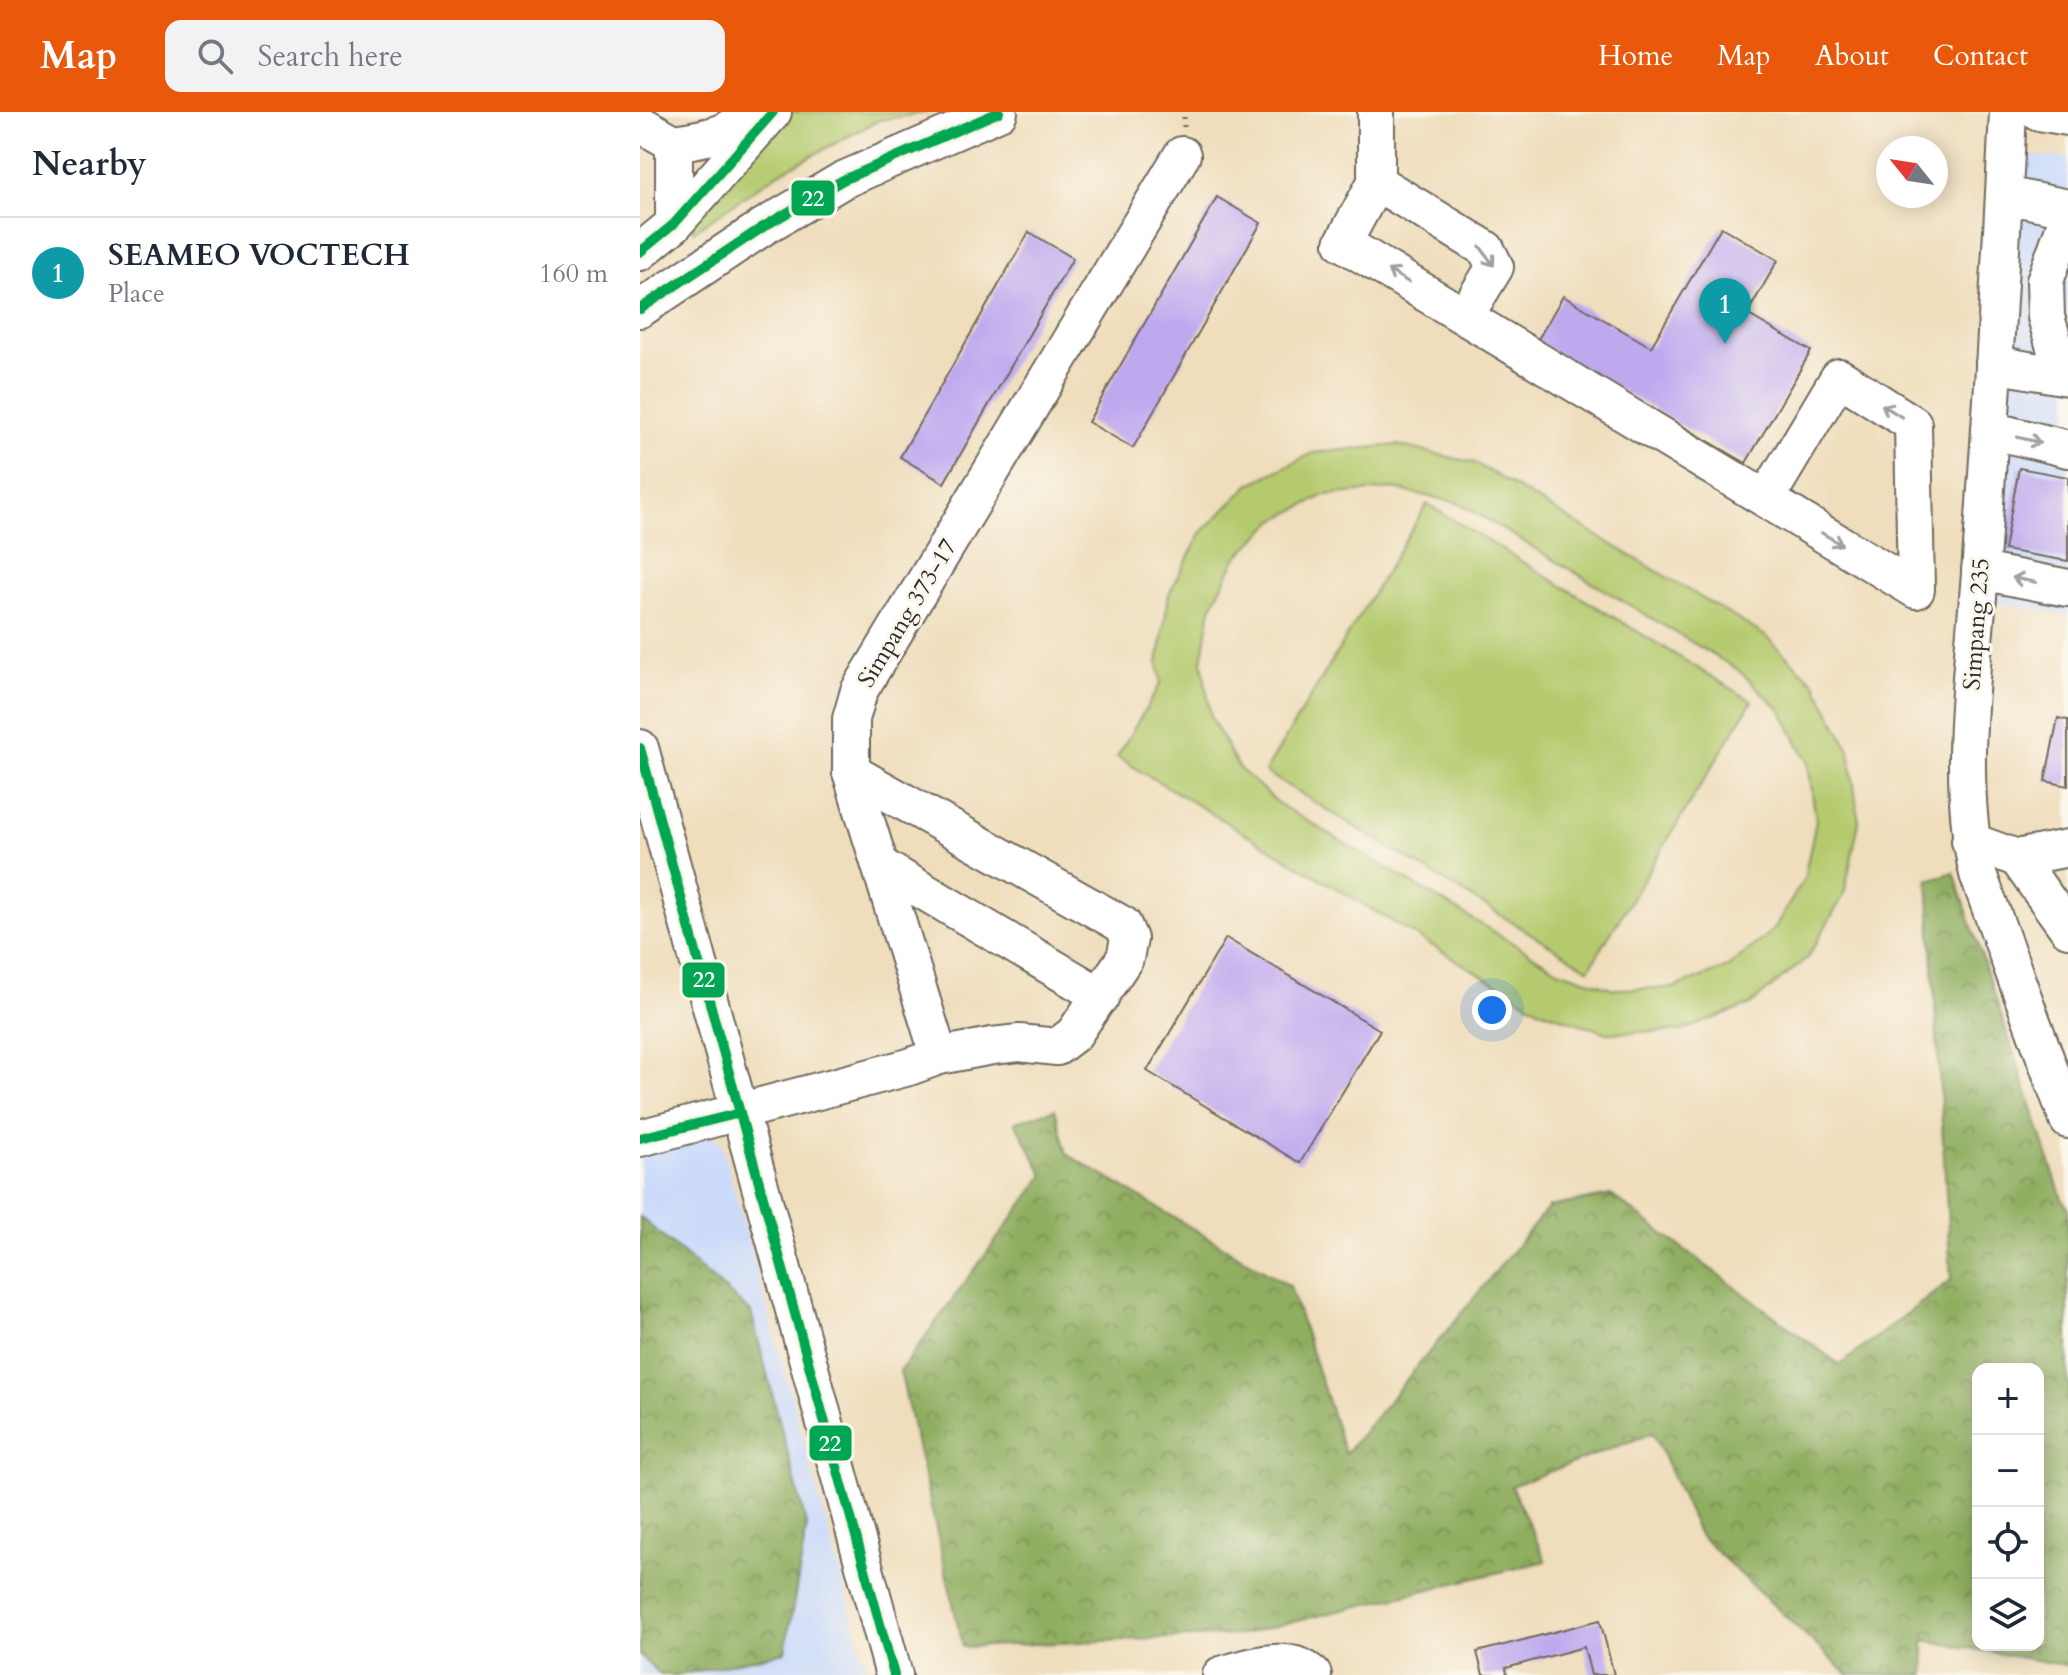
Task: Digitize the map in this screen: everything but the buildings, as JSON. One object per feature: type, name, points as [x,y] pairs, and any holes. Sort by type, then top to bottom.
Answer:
[{"type":"street","points":[[640,124],[674,143],[720,134],[732,129],[749,112]]},
{"type":"street","points":[[640,252],[674,224],[773,112]]},
{"type":"street","points":[[640,309],[763,227],[843,180],[999,112]]},
{"type":"street","points":[[1376,112],[1376,182],[1343,243],[1916,590],[1913,424],[1839,377],[1766,499]]},
{"type":"street","name":"Simpang 235","points":[[2008,112],[1990,430],[1968,732],[1970,841],[1978,874],[2068,1120]]},
{"type":"street","points":[[2039,112],[2068,117]]},
{"type":"street","points":[[674,143],[674,224]]},
{"type":"street","name":"Simpang 373-17","points":[[939,1056],[851,772],[851,719],[859,691],[1182,155]]},
{"type":"street","points":[[1376,182],[1486,249],[1495,267],[1465,316]]},
{"type":"street","points":[[2004,195],[2068,208]]},
{"type":"street","points":[[1994,364],[2066,376],[2046,317],[2045,281],[2068,217]]},
{"type":"street","points":[[1990,430],[2068,449]]},
{"type":"street","points":[[1980,571],[2068,588]]},
{"type":"street","points":[[640,748],[894,1675]]},
{"type":"street","points":[[640,1138],[909,1067],[939,1056],[1019,1043],[1057,1047],[1074,1034],[1125,958],[1129,946],[1123,925],[851,772]]},
{"type":"street","points":[[1970,841],[2017,858],[2068,848]]},
{"type":"street","points":[[2017,858],[2068,929]]},
{"type":"street","points":[[881,866],[1101,996]]},
{"type":"street","points":[[1221,1675],[1278,1669],[1295,1663],[1313,1675]]},
{"type":"shaded area","points":[[2017,156],[2068,157],[2068,615],[1994,602]]},
{"type":"shaded area","points":[[698,1126],[721,1141],[868,1675],[640,1675],[640,1140]]},
{"type":"green space","points":[[790,112],[931,112],[879,120],[777,174],[694,231],[688,224]]},
{"type":"green space","points":[[1397,445],[1475,463],[1764,635],[1815,683],[1849,749],[1859,822],[1844,895],[1807,958],[1750,1005],[1681,1031],[1607,1033],[1540,1010],[1117,757],[1161,683],[1158,663],[1169,594],[1201,533],[1250,484],[1313,453]],"holes":[[[1394,489],[1459,503],[1738,670],[1781,710],[1808,762],[1816,821],[1804,879],[1774,929],[1728,967],[1673,988],[1614,989],[1558,970],[1279,804],[1238,767],[1211,717],[1202,662],[1211,608],[1236,558],[1275,520],[1325,495]]]},
{"type":"green space","points":[[1427,504],[1752,701],[1589,969],[1265,772]]},
{"type":"green space","points":[[1954,872],[2062,1199],[2068,1208],[2068,1666],[1985,1651],[2044,1651],[2044,1363],[1972,1363],[1972,1649],[1924,1640],[1925,1675],[1848,1675],[1699,1535],[1653,1433],[1511,1486],[1546,1561],[1239,1635],[963,1647],[900,1371],[1044,1175],[1015,1122],[1055,1109],[1067,1154],[1290,1286],[1345,1454],[1549,1207],[1611,1195],[1840,1365],[1951,1280],[1928,880]]},
{"type":"green space","points":[[640,1217],[751,1312],[807,1527],[785,1652],[679,1675],[660,1675],[640,1656]]},
{"type":"transit line","name":"22","points":[[640,252],[674,224],[773,112]]},
{"type":"transit line","name":"22","points":[[640,309],[763,227],[843,180],[999,112]]},
{"type":"transit line","name":"22","points":[[640,748],[894,1675]]},
{"type":"transit line","name":"22","points":[[640,1138],[740,1113]]},
{"type":"place","name":"SEAMEO VOCTECH","points":[[1725,344]]}]
